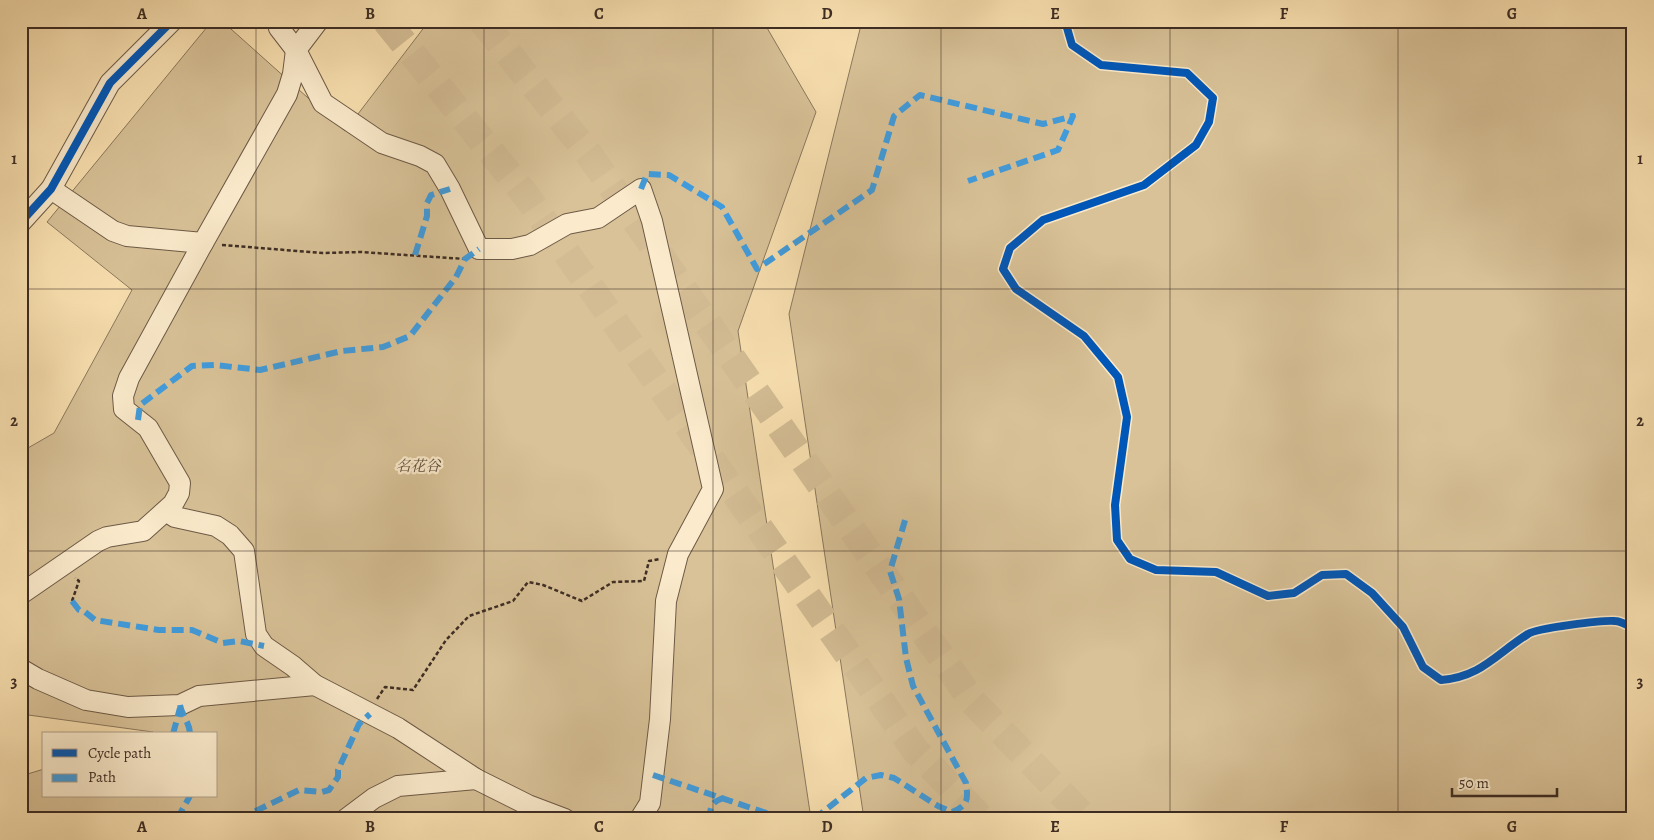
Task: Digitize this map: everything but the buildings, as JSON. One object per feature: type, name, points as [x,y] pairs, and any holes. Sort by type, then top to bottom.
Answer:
[{"type":"street","points":[[21,222],[51,189],[110,83],[172,21]]},
{"type":"street","points":[[281,21],[279,28],[296,50],[323,102],[382,144],[420,156],[434,164],[450,189],[479,249],[512,248],[530,245],[567,224],[598,218],[641,189],[652,222],[712,488],[678,554],[666,601],[660,719],[650,803],[640,819]]},
{"type":"street","points":[[21,594],[98,541],[107,537],[143,531],[173,504],[179,493],[180,483],[148,428],[124,409],[123,396],[128,378],[287,94],[296,50],[318,21]]},
{"type":"street","points":[[51,189],[113,231],[127,236],[203,243]]},
{"type":"street","points":[[166,511],[175,517],[216,526],[230,535],[244,551],[256,634],[264,646],[294,666],[315,685],[398,728],[476,779],[528,805],[565,819]]},
{"type":"street","points":[[21,669],[38,679],[86,700],[128,707],[180,705],[199,696],[315,685]]},
{"type":"street","points":[[346,819],[374,798],[398,786],[476,779]]},
{"type":"path","points":[[203,243],[323,253],[361,252],[465,259]]},
{"type":"path","points":[[370,714],[372,705],[385,687],[413,690],[446,640],[469,616],[513,600],[528,582],[543,584],[582,600],[613,582],[644,581],[649,561],[678,554]]},
{"type":"green space","name":"名花谷","points":[[212,21],[222,21],[345,131],[429,21],[763,21],[816,112],[738,331],[811,819],[21,819],[21,776],[42,770],[42,798],[218,798],[218,732],[153,732],[21,714],[21,452],[54,433],[132,290],[47,222]]},
{"type":"green space","points":[[862,21],[1633,21],[1633,819],[864,819],[789,314]]},
{"type":"tunnel","points":[[386,21],[528,198],[915,750],[982,819]]},
{"type":"tunnel","points":[[482,21],[588,153],[973,702],[1086,819]]},
{"type":"marked path","points":[[641,189],[647,174],[669,175],[722,207],[757,269],[872,190],[894,116],[920,95],[1043,124],[1073,116],[1058,150],[968,181]]},
{"type":"marked path","points":[[415,255],[427,216],[427,203],[431,195],[450,189]]},
{"type":"marked path","points":[[138,420],[140,405],[192,366],[215,365],[260,370],[342,351],[383,347],[410,336],[456,277],[465,259],[479,249]]},
{"type":"marked path","points":[[814,819],[866,778],[881,775],[894,778],[938,806],[952,812],[962,807],[966,801],[966,783],[913,686],[906,658],[899,599],[890,571],[906,517]]},
{"type":"marked path","points":[[72,601],[79,610],[95,620],[159,630],[192,630],[223,643],[239,641],[264,646]]},
{"type":"marked path","points":[[180,705],[190,732]]},
{"type":"marked path","points":[[174,732],[180,708]]},
{"type":"marked path","points":[[239,819],[299,790],[322,792],[329,790],[338,777],[338,770],[359,724],[370,714]]},
{"type":"marked path","points":[[653,775],[784,819]]},
{"type":"marked path","points":[[177,819],[189,798]]},
{"type":"marked path","points":[[713,819],[710,816],[711,807],[723,798]]},
{"type":"cycle path","points":[[21,222],[51,189],[110,83],[172,21]]},
{"type":"cycle path","points":[[1065,21],[1072,45],[1101,65],[1187,73],[1213,98],[1209,122],[1196,145],[1144,185],[1043,220],[1010,248],[1003,269],[1016,289],[1084,336],[1118,377],[1127,417],[1115,505],[1117,540],[1130,559],[1156,570],[1216,572],[1268,596],[1294,593],[1322,575],[1346,574],[1372,593],[1403,627],[1423,667],[1441,680],[1455,678],[1478,669],[1528,634],[1544,629],[1608,621],[1620,622],[1633,628]]}]
